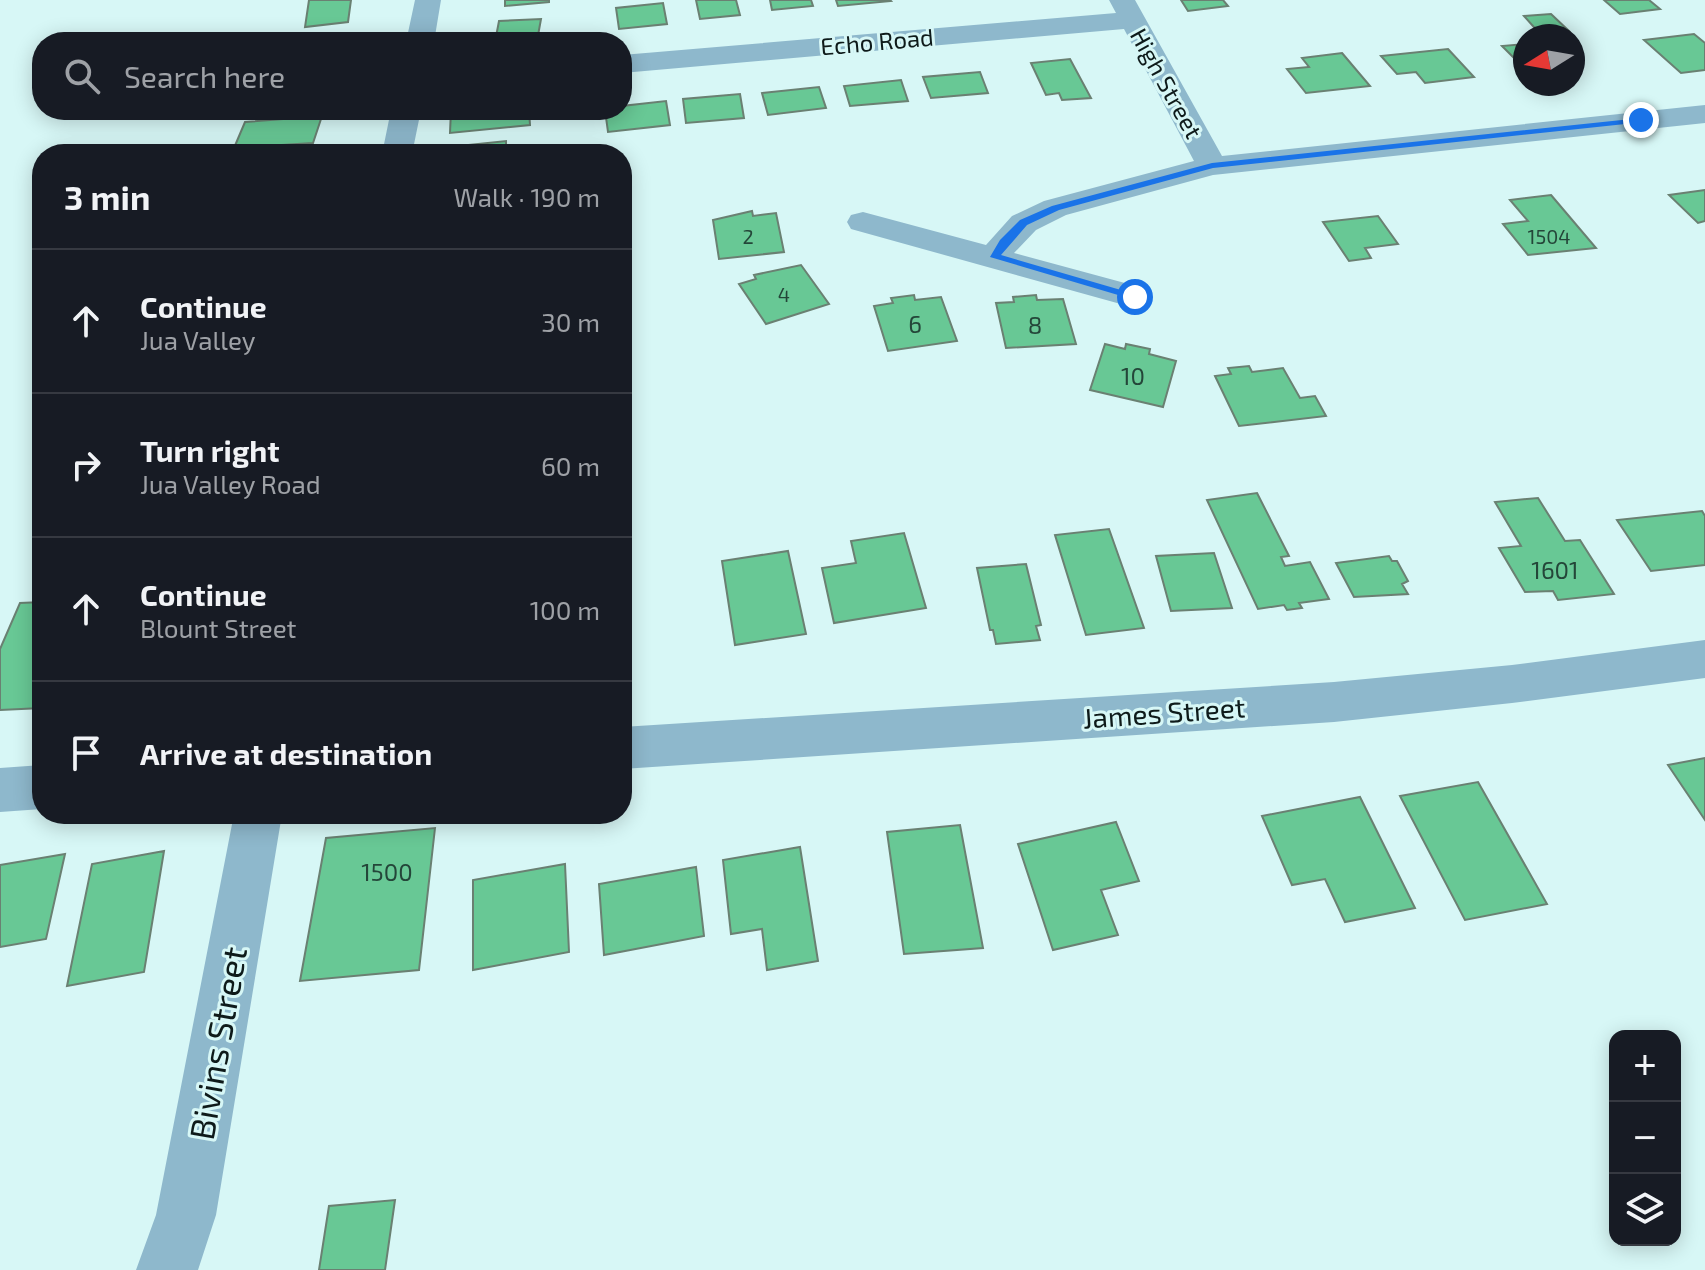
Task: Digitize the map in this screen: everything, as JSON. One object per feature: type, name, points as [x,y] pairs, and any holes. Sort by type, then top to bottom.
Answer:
[{"type":"street","points":[[422,32],[428,0]]},
{"type":"street","name":"Echo Road","points":[[632,63],[1128,10]]},
{"type":"street","name":"High Street","points":[[1128,10],[1212,166]]},
{"type":"street","points":[[995,257],[1024,223],[1055,208],[1212,166],[1705,114]]},
{"type":"street","points":[[399,144],[404,120]]},
{"type":"street","points":[[863,222],[1135,297]]},
{"type":"street","name":"James Street","points":[[632,747],[1334,702],[1512,684],[1705,659]]},
{"type":"street","points":[[0,790],[32,788]]},
{"type":"street","name":"Bivins Street","points":[[167,1270],[186,1215],[256,824]]},
{"type":"building","points":[[309,0],[351,0],[348,22],[305,27]]},
{"type":"building","points":[[505,0],[549,0],[549,2],[505,6]]},
{"type":"building","points":[[696,0],[736,0],[740,15],[700,19]]},
{"type":"building","points":[[770,0],[811,0],[813,6],[772,10]]},
{"type":"building","points":[[836,0],[890,0],[891,1],[838,6]]},
{"type":"building","points":[[1181,0],[1223,0],[1228,6],[1188,11]]},
{"type":"building","points":[[1604,0],[1649,0],[1660,9],[1620,14]]},
{"type":"building","points":[[663,3],[667,24],[619,29],[616,8]]},
{"type":"building","points":[[1551,14],[1562,24],[1531,24],[1524,16]]},
{"type":"building","points":[[541,19],[539,32],[497,32],[499,21]]},
{"type":"building","points":[[1694,34],[1705,43],[1705,70],[1681,73],[1644,40]]},
{"type":"building","points":[[1513,45],[1513,57],[1502,46]]},
{"type":"building","points":[[1448,49],[1474,77],[1425,83],[1416,72],[1397,74],[1381,56]]},
{"type":"building","points":[[1342,53],[1370,86],[1306,93],[1287,69],[1309,67],[1302,58]]},
{"type":"building","points":[[1070,59],[1091,98],[1062,100],[1059,93],[1046,95],[1031,63]]},
{"type":"building","points":[[980,72],[988,93],[931,98],[923,77]]},
{"type":"building","points":[[901,80],[908,101],[850,106],[844,86]]},
{"type":"building","points":[[819,87],[826,108],[768,115],[762,93]]},
{"type":"building","points":[[740,94],[744,118],[686,123],[683,99]]},
{"type":"building","points":[[666,101],[670,125],[608,132],[606,120],[632,120],[632,105]]},
{"type":"building","points":[[321,120],[313,143],[236,144],[245,122]]},
{"type":"building","points":[[451,120],[530,120],[530,125],[450,133]]},
{"type":"building","points":[[506,141],[506,144],[478,144]]},
{"type":"building","points":[[1705,190],[1705,221],[1698,223],[1669,195]]},
{"type":"building","points":[[1551,195],[1596,248],[1528,255],[1503,224],[1528,221],[1510,200]]},
{"type":"building","points":[[752,211],[753,216],[776,213],[784,252],[719,259],[713,220]]},
{"type":"building","points":[[1378,216],[1398,244],[1365,248],[1371,258],[1349,261],[1323,222]]},
{"type":"building","points":[[801,265],[829,304],[766,324],[739,284],[756,279],[754,275]]},
{"type":"building","points":[[914,295],[915,300],[941,297],[957,341],[888,351],[874,306],[893,303],[891,298]]},
{"type":"building","points":[[1036,295],[1037,300],[1063,299],[1076,344],[1006,348],[996,303],[1014,302],[1013,297]]},
{"type":"building","points":[[1105,344],[1125,349],[1126,344],[1150,349],[1149,354],[1176,361],[1163,407],[1090,390]]},
{"type":"building","points":[[1249,366],[1252,372],[1283,368],[1300,398],[1315,396],[1326,416],[1239,426],[1215,376],[1231,374],[1228,368]]},
{"type":"building","points":[[1257,493],[1289,556],[1281,557],[1285,566],[1310,562],[1329,599],[1299,603],[1302,608],[1287,610],[1284,605],[1258,609],[1207,500]]},
{"type":"building","points":[[1538,498],[1565,541],[1580,540],[1614,594],[1558,600],[1553,591],[1525,592],[1499,548],[1521,546],[1495,502]]},
{"type":"building","points":[[1702,511],[1705,516],[1705,565],[1651,571],[1617,520]]},
{"type":"building","points":[[1109,529],[1144,628],[1086,635],[1055,535]]},
{"type":"building","points":[[904,533],[926,608],[834,623],[822,568],[856,563],[851,541]]},
{"type":"building","points":[[788,551],[806,634],[735,645],[722,561]]},
{"type":"building","points":[[1214,553],[1232,608],[1171,611],[1156,556]]},
{"type":"building","points":[[1389,556],[1392,561],[1397,561],[1408,581],[1402,584],[1408,594],[1354,597],[1336,563]]},
{"type":"building","points":[[1026,564],[1041,625],[1036,626],[1040,640],[996,644],[993,630],[990,630],[977,568]]},
{"type":"building","points":[[32,602],[32,708],[0,710],[0,649],[20,603]]},
{"type":"building","points":[[1705,758],[1705,820],[1668,765]]},
{"type":"building","points":[[1478,782],[1547,904],[1465,920],[1400,796]]},
{"type":"building","points":[[1360,797],[1415,908],[1345,922],[1325,879],[1292,885],[1262,816]]},
{"type":"building","points":[[1116,822],[1139,881],[1101,890],[1118,935],[1053,950],[1018,844]]},
{"type":"building","points":[[960,825],[983,948],[904,954],[887,832]]},
{"type":"building","points":[[435,828],[419,970],[300,981],[326,838]]},
{"type":"building","points":[[800,847],[818,961],[767,970],[762,929],[731,934],[723,860]]},
{"type":"building","points":[[164,851],[144,972],[67,986],[92,864]]},
{"type":"building","points":[[65,854],[46,939],[0,947],[0,865]]},
{"type":"building","points":[[565,864],[569,952],[473,970],[473,880]]},
{"type":"building","points":[[696,867],[704,936],[604,955],[599,884]]},
{"type":"building","points":[[395,1200],[385,1270],[319,1270],[329,1206]]},
{"type":"route","points":[[1135,297],[995,257],[1024,223],[1055,208],[1188,171],[1245,161],[1641,120]]}]
